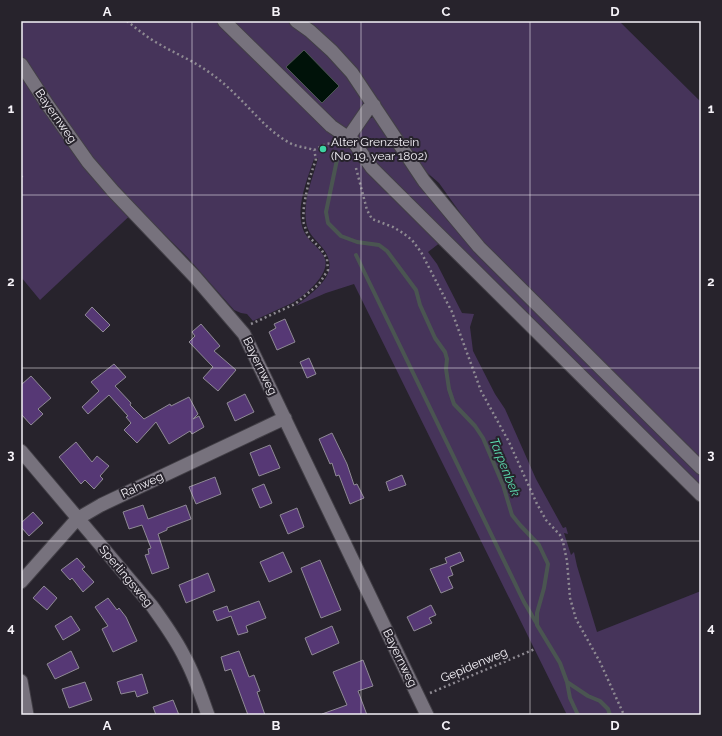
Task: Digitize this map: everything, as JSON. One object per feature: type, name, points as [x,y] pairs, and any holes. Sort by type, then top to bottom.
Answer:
[{"type":"street","points":[[224,21],[344,140],[356,145],[372,168],[701,495]]},
{"type":"street","points":[[296,21],[332,50],[352,73],[424,181],[479,247],[701,468]]},
{"type":"street","name":"Bayernweg","points":[[21,64],[88,162],[113,191],[195,277],[241,329],[427,715]]},
{"type":"street","points":[[344,140],[368,109],[374,105]]},
{"type":"street","name":"Rahweg","points":[[21,582],[77,519],[101,505],[285,418]]},
{"type":"street","name":"Sperlingsweg","points":[[21,451],[152,606],[186,658],[208,715]]},
{"type":"street","points":[[21,681],[27,715]]},
{"type":"path","points":[[127,21],[158,44],[186,58],[210,73],[235,94],[265,126],[289,143],[300,148],[314,150],[326,144],[344,140]]},
{"type":"path","points":[[241,329],[295,304],[319,284],[328,270],[327,259],[308,236],[303,221],[304,205],[309,180],[316,159],[314,150]]},
{"type":"path","points":[[355,165],[367,210],[372,219],[394,227],[412,240],[421,252],[452,312],[481,391],[509,442],[537,504],[546,520],[560,535],[563,542],[567,561],[570,598],[576,619],[600,662],[624,715]]},
{"type":"path","name":"Gepidenweg","points":[[419,698],[535,649]]},
{"type":"shaded area","points":[[21,21],[218,21],[333,135],[351,144],[441,242],[428,252],[437,264],[462,313],[474,314],[470,327],[473,351],[495,394],[505,409],[536,479],[563,528],[566,527],[568,534],[564,533],[571,555],[574,552],[597,632],[701,591],[701,715],[567,715],[354,284],[326,293],[296,306],[318,287],[328,273],[329,265],[327,256],[309,232],[305,213],[307,197],[318,158],[314,159],[306,181],[300,213],[305,234],[322,254],[326,265],[324,272],[315,284],[292,303],[253,321],[247,314],[234,310],[188,258],[138,208],[40,300],[21,277]]},
{"type":"shaded area","points":[[227,21],[287,21],[306,34],[348,76],[364,99],[350,130],[347,132]]},
{"type":"shaded area","points":[[305,21],[619,21],[701,102],[701,461],[483,245],[439,183],[424,170]]},
{"type":"shaded area","points":[[304,50],[339,86],[322,103],[286,67]]},
{"type":"shaded area","points":[[376,117],[447,220],[701,473],[701,492],[373,167],[361,150],[358,135],[366,121]]},
{"type":"building","points":[[92,307],[110,325],[103,332],[85,315]]},
{"type":"building","points":[[285,319],[295,342],[277,350],[269,332],[276,328],[274,324]]},
{"type":"building","points":[[201,324],[220,346],[214,351],[236,370],[218,391],[203,378],[213,367],[189,342],[195,336],[192,332]]},
{"type":"building","points":[[309,358],[316,374],[307,378],[300,362]]},
{"type":"building","points":[[114,364],[126,377],[115,386],[131,403],[130,405],[144,419],[170,404],[171,406],[189,397],[198,414],[193,419],[199,416],[204,427],[192,434],[190,431],[169,444],[156,422],[137,443],[124,430],[131,423],[126,417],[128,416],[109,395],[88,414],[82,407],[99,391],[91,382]]},
{"type":"building","points":[[31,376],[51,398],[38,409],[43,414],[31,425],[21,414],[21,385]]},
{"type":"building","points":[[245,394],[254,412],[235,421],[227,403]]},
{"type":"building","points":[[332,433],[347,464],[354,485],[357,484],[364,498],[350,504],[339,475],[336,476],[332,463],[330,464],[319,439]]},
{"type":"building","points":[[76,442],[92,462],[97,456],[109,466],[100,476],[103,479],[94,489],[85,480],[81,484],[59,457]]},
{"type":"building","points":[[270,445],[280,468],[259,476],[250,453]]},
{"type":"building","points":[[402,475],[406,485],[389,491],[386,482]]},
{"type":"building","points":[[215,477],[221,494],[196,504],[189,487]]},
{"type":"building","points":[[264,484],[272,503],[260,508],[252,489]]},
{"type":"building","points":[[143,505],[148,519],[186,505],[191,519],[167,528],[167,530],[158,534],[169,568],[152,574],[145,555],[149,554],[148,549],[151,548],[142,525],[129,529],[123,512]]},
{"type":"building","points":[[297,508],[304,527],[288,534],[280,515]]},
{"type":"building","points":[[33,512],[43,523],[29,536],[21,527],[21,523]]},
{"type":"building","points":[[283,552],[292,572],[269,582],[260,562]]},
{"type":"building","points":[[460,552],[464,561],[450,567],[453,575],[448,577],[453,588],[441,593],[430,569],[447,563],[445,558]]},
{"type":"building","points":[[77,558],[85,567],[82,569],[94,582],[83,592],[72,578],[70,580],[61,570]]},
{"type":"building","points":[[320,560],[341,610],[321,618],[301,568]]},
{"type":"building","points":[[208,573],[215,591],[186,603],[179,585]]},
{"type":"building","points":[[44,586],[57,598],[47,610],[33,598]]},
{"type":"building","points":[[108,598],[117,610],[119,608],[126,617],[137,641],[113,652],[102,629],[108,626],[95,607]]},
{"type":"building","points":[[259,601],[266,618],[246,626],[248,632],[238,635],[231,616],[217,621],[213,611],[227,606],[229,612]]},
{"type":"building","points":[[431,605],[436,615],[429,618],[432,623],[414,631],[407,617]]},
{"type":"building","points":[[71,616],[80,630],[63,640],[55,626]]},
{"type":"building","points":[[332,626],[339,643],[312,655],[305,638]]},
{"type":"building","points":[[71,651],[79,668],[55,679],[47,664]]},
{"type":"building","points":[[239,651],[249,677],[254,675],[260,691],[257,692],[265,715],[248,715],[231,669],[225,671],[221,657]]},
{"type":"building","points":[[363,660],[373,686],[358,691],[367,715],[322,715],[347,705],[333,672]]},
{"type":"building","points":[[142,674],[148,693],[137,697],[135,691],[121,694],[117,682]]},
{"type":"building","points":[[85,682],[92,700],[69,708],[62,689]]},
{"type":"building","points":[[173,700],[179,715],[156,715],[153,707]]},
{"type":"waterway","name":"Tarpenbek","points":[[338,155],[326,212],[328,223],[341,236],[357,242],[379,245],[387,251],[416,290],[420,305],[435,338],[445,352],[447,359],[446,369],[449,389],[454,404],[475,426],[483,438],[503,485],[512,515],[539,545],[548,564],[544,588],[537,613],[537,625],[560,663],[567,682],[588,696],[600,701],[608,709],[610,715]]},
{"type":"waterway","points":[[356,255],[524,602],[537,624]]},
{"type":"waterway","points":[[567,682],[570,698],[578,715]]},
{"type":"place","name":"Alter Grenzstein (No 19, year 1802)","points":[[323,149]]}]
